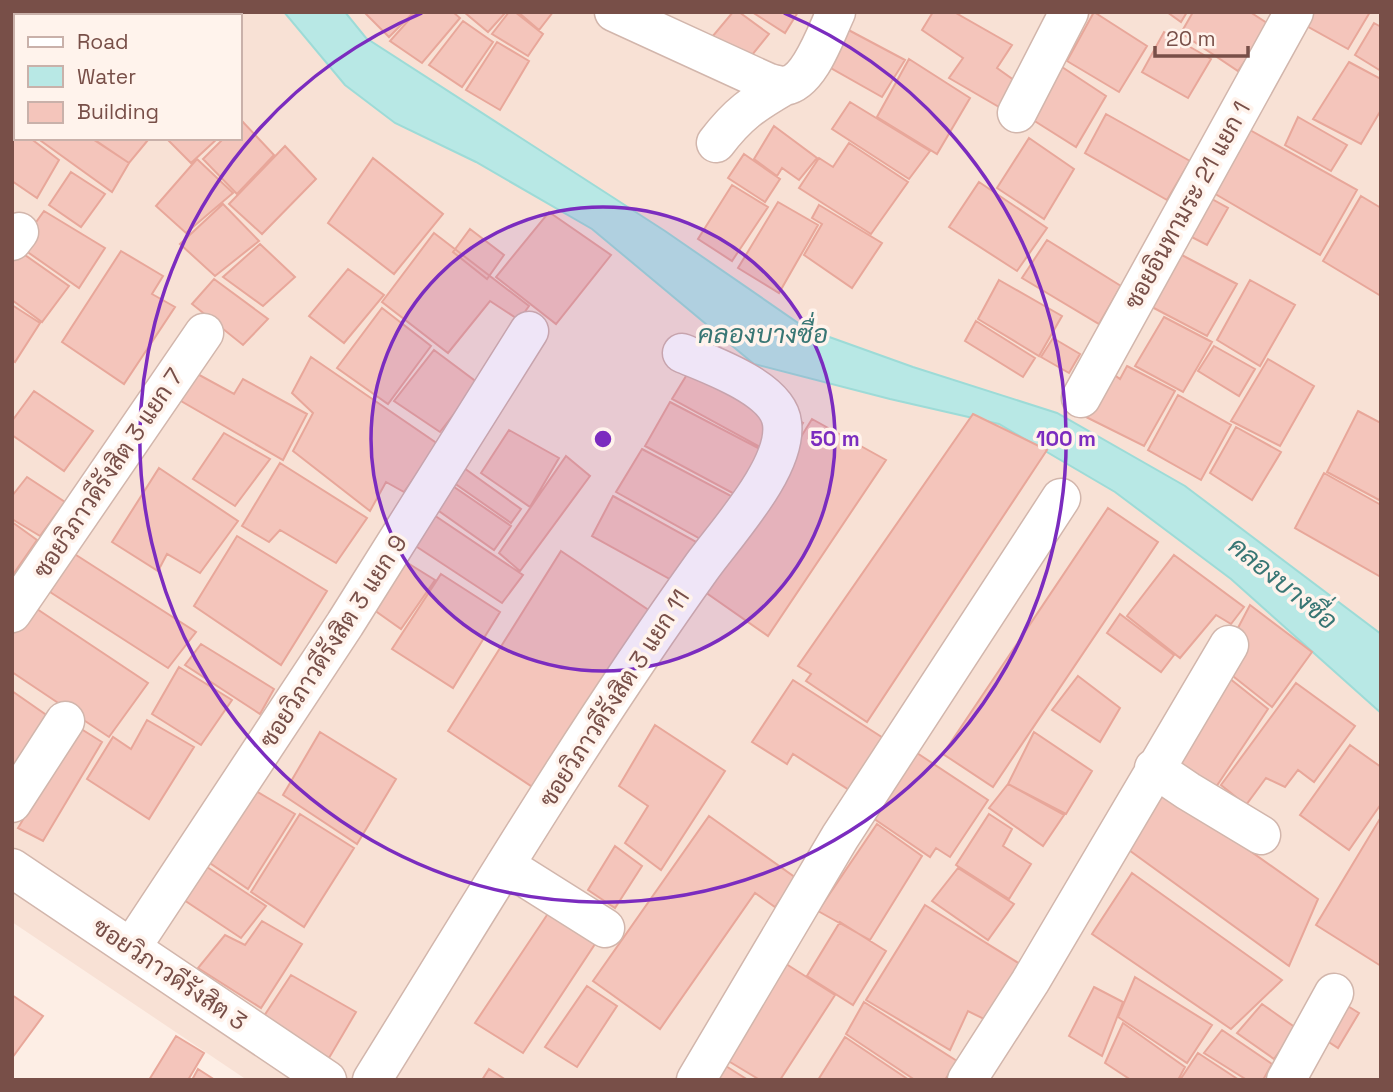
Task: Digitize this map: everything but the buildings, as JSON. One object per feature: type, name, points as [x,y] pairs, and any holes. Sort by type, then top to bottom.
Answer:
[{"type":"street","points":[[614,12],[769,83],[784,86]]},
{"type":"street","points":[[716,143],[731,123],[750,106],[797,81],[808,70],[836,12]]},
{"type":"street","points":[[1017,113],[1069,12]]},
{"type":"street","name":"ซอยอินทามระ 21 แยก 1","points":[[1080,398],[1294,12]]},
{"type":"street","name":"ซอยวิภาวดีรังสิต 3 แยก 9","points":[[131,948],[345,624],[529,331]]},
{"type":"street","name":"ซอยวิภาวดีรังสิต 3 แยก 7","points":[[12,612],[204,333]]},
{"type":"street","name":"ซอยวิภาวดีรังสิต 3 แยก 11","points":[[372,1080],[505,865],[659,626],[764,483],[781,446],[782,421],[774,404],[745,382],[682,353]]},
{"type":"street","points":[[696,1080],[840,837],[1061,498]]},
{"type":"street","points":[[967,1080],[1098,868],[1154,768],[1229,645]]},
{"type":"street","points":[[12,803],[65,721]]},
{"type":"street","points":[[1154,768],[1261,835]]},
{"type":"street","points":[[505,865],[604,928]]},
{"type":"street","name":"ซอยวิภาวดีรังสิต 3","points":[[12,868],[327,1080]]},
{"type":"street","points":[[1286,1080],[1334,993]]},
{"type":"shaded area","points":[[12,12],[284,12],[345,85],[395,123],[476,162],[592,229],[753,364],[999,424],[1115,492],[1231,579],[1381,713],[1381,1080],[247,1080],[12,922]]},
{"type":"shaded area","points":[[345,12],[1381,12],[1381,634],[1185,486],[1057,413],[913,367],[807,329],[665,231],[366,38]]},
{"type":"water","name":"คลองบางซื่อ","points":[[284,12],[345,12],[366,38],[665,231],[807,329],[913,367],[1057,413],[1185,486],[1381,634],[1381,713],[1231,579],[1115,492],[999,424],[754,364],[592,229],[476,162],[395,123],[345,85]]}]
